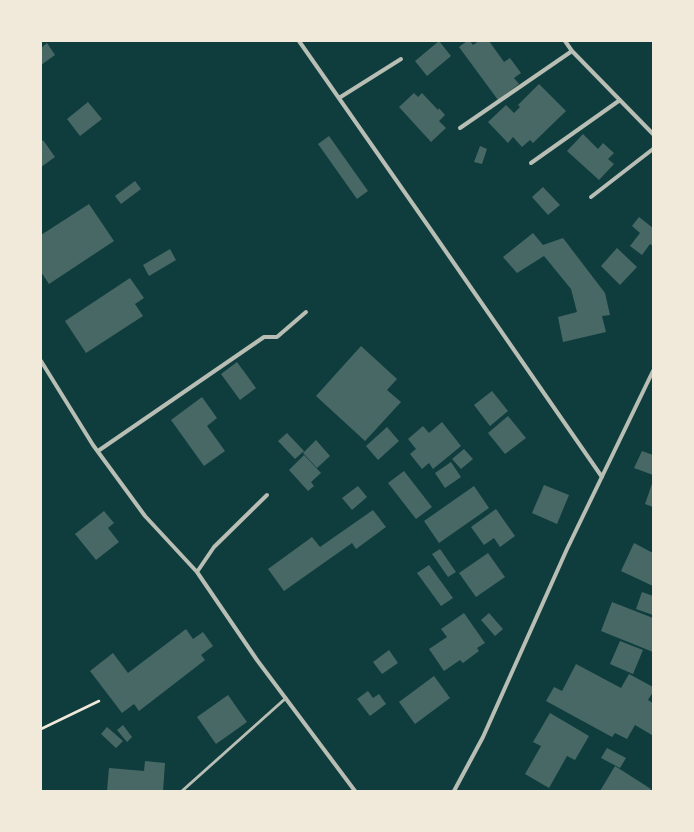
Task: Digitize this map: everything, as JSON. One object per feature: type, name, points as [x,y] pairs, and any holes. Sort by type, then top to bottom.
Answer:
[{"type":"street","points":[[299,41],[602,477]]},
{"type":"street","points":[[565,41],[572,51],[653,134]]},
{"type":"street","points":[[460,128],[572,51]]},
{"type":"street","points":[[339,98],[401,59]]},
{"type":"street","points":[[530,163],[620,100]]},
{"type":"street","points":[[591,197],[653,149]]},
{"type":"street","points":[[98,452],[264,337],[277,337],[306,312]]},
{"type":"street","points":[[41,361],[98,452],[145,516],[197,572],[258,660],[355,791]]},
{"type":"street","points":[[454,791],[483,737],[564,556],[653,371]]},
{"type":"street","points":[[197,572],[214,547],[267,495]]},
{"type":"lane","points":[[182,791],[286,698]]},
{"type":"path","points":[[41,730],[99,701]]},
{"type":"building","points":[[439,41],[451,56],[427,76],[415,61]]},
{"type":"building","points":[[467,41],[470,41],[473,45],[479,41],[489,41],[504,62],[510,58],[521,73],[514,78],[519,84],[498,100],[459,47]]},
{"type":"building","points":[[47,43],[55,55],[41,65],[41,48]]},
{"type":"building","points":[[539,84],[566,111],[533,143],[530,140],[522,147],[513,137],[508,143],[488,122],[506,105],[514,113],[520,107],[518,105]]},
{"type":"building","points":[[414,93],[418,97],[422,93],[438,110],[439,108],[445,115],[439,121],[446,128],[431,142],[399,107]]},
{"type":"building","points":[[88,102],[102,119],[80,136],[67,119]]},
{"type":"building","points":[[583,134],[598,149],[603,143],[614,153],[608,159],[614,164],[599,180],[567,151]]},
{"type":"building","points":[[329,136],[368,191],[357,199],[318,144]]},
{"type":"building","points":[[43,140],[55,157],[41,167],[41,142]]},
{"type":"building","points":[[480,146],[487,149],[482,164],[474,162]]},
{"type":"building","points":[[135,181],[141,189],[121,204],[115,196]]},
{"type":"building","points":[[543,187],[560,205],[548,215],[532,197]]},
{"type":"building","points":[[89,204],[114,241],[49,284],[41,272],[41,235]]},
{"type":"building","points":[[639,217],[653,228],[653,246],[650,244],[642,255],[630,246],[640,233],[632,226]]},
{"type":"building","points":[[533,233],[543,245],[563,238],[605,293],[610,315],[602,316],[606,332],[563,342],[558,317],[577,312],[571,289],[544,256],[517,273],[503,257]]},
{"type":"building","points":[[617,248],[637,267],[620,285],[601,266]]},
{"type":"building","points":[[170,249],[176,260],[149,276],[143,265]]},
{"type":"building","points":[[130,278],[144,298],[135,304],[143,316],[86,353],[65,321]]},
{"type":"building","points":[[361,346],[397,379],[387,390],[401,402],[365,441],[316,396]]},
{"type":"building","points":[[237,362],[256,388],[240,400],[221,374]]},
{"type":"building","points":[[492,391],[508,411],[490,426],[474,405]]},
{"type":"building","points":[[202,397],[217,418],[207,426],[225,451],[204,466],[171,420]]},
{"type":"building","points":[[508,416],[526,438],[505,454],[488,433]]},
{"type":"building","points":[[442,422],[461,446],[433,469],[429,463],[422,469],[410,454],[416,449],[408,439],[423,426],[429,433]]},
{"type":"building","points":[[387,427],[399,441],[378,460],[366,446]]},
{"type":"building","points":[[287,433],[304,451],[295,459],[278,441]]},
{"type":"building","points":[[316,440],[330,456],[317,468],[303,453]]},
{"type":"building","points":[[464,449],[473,459],[461,469],[452,459]]},
{"type":"building","points":[[642,451],[653,455],[653,475],[634,468]]},
{"type":"building","points":[[304,455],[321,473],[311,482],[314,486],[308,491],[289,470]]},
{"type":"building","points":[[451,462],[461,477],[445,488],[435,473]]},
{"type":"building","points":[[404,471],[432,507],[416,519],[388,483]]},
{"type":"building","points":[[653,481],[653,507],[645,504]]},
{"type":"building","points":[[544,485],[569,495],[557,524],[532,513]]},
{"type":"building","points":[[358,486],[367,497],[352,510],[342,498]]},
{"type":"building","points":[[474,486],[489,508],[439,543],[424,521]]},
{"type":"building","points":[[496,509],[515,536],[500,547],[494,538],[484,545],[471,527]]},
{"type":"building","points":[[373,510],[386,527],[356,549],[352,543],[284,591],[268,569],[312,537],[320,547]]},
{"type":"building","points":[[104,511],[114,523],[108,528],[119,542],[96,560],[75,534]]},
{"type":"building","points":[[634,543],[653,553],[653,586],[621,571]]},
{"type":"building","points":[[440,549],[456,572],[448,577],[432,554]]},
{"type":"building","points":[[488,553],[505,577],[476,597],[459,573]]},
{"type":"building","points":[[429,565],[453,598],[441,606],[417,573]]},
{"type":"building","points":[[642,592],[653,596],[653,615],[636,609]]},
{"type":"building","points":[[612,602],[653,618],[653,652],[601,631]]},
{"type":"building","points":[[464,613],[485,643],[477,648],[479,651],[463,663],[460,660],[444,671],[429,649],[447,637],[441,629]]},
{"type":"building","points":[[489,613],[503,629],[495,636],[481,620]]},
{"type":"building","points":[[186,629],[193,639],[203,632],[213,646],[201,655],[205,660],[139,711],[134,704],[122,713],[90,671],[113,653],[128,673]]},
{"type":"building","points":[[620,641],[643,650],[633,674],[610,664]]},
{"type":"building","points":[[389,650],[398,663],[382,674],[373,662]]},
{"type":"building","points":[[576,664],[621,688],[629,674],[653,687],[653,692],[648,700],[653,703],[652,735],[635,725],[627,739],[615,733],[612,737],[546,701],[554,687],[562,691]]},
{"type":"building","points":[[434,676],[450,698],[415,724],[399,702]]},
{"type":"building","points":[[368,691],[373,698],[379,694],[386,704],[370,716],[357,699]]},
{"type":"building","points":[[228,695],[247,722],[216,744],[197,717]]},
{"type":"building","points":[[550,713],[589,736],[575,760],[567,756],[549,788],[525,774],[541,746],[533,742]]},
{"type":"building","points":[[123,725],[132,737],[127,742],[117,730]]},
{"type":"building","points":[[107,727],[123,741],[116,748],[101,734]]},
{"type":"building","points":[[607,748],[626,758],[620,768],[601,758]]},
{"type":"building","points":[[145,761],[165,763],[163,791],[107,791],[109,768],[144,771]]},
{"type":"building","points":[[615,766],[651,789],[649,791],[600,791]]}]
